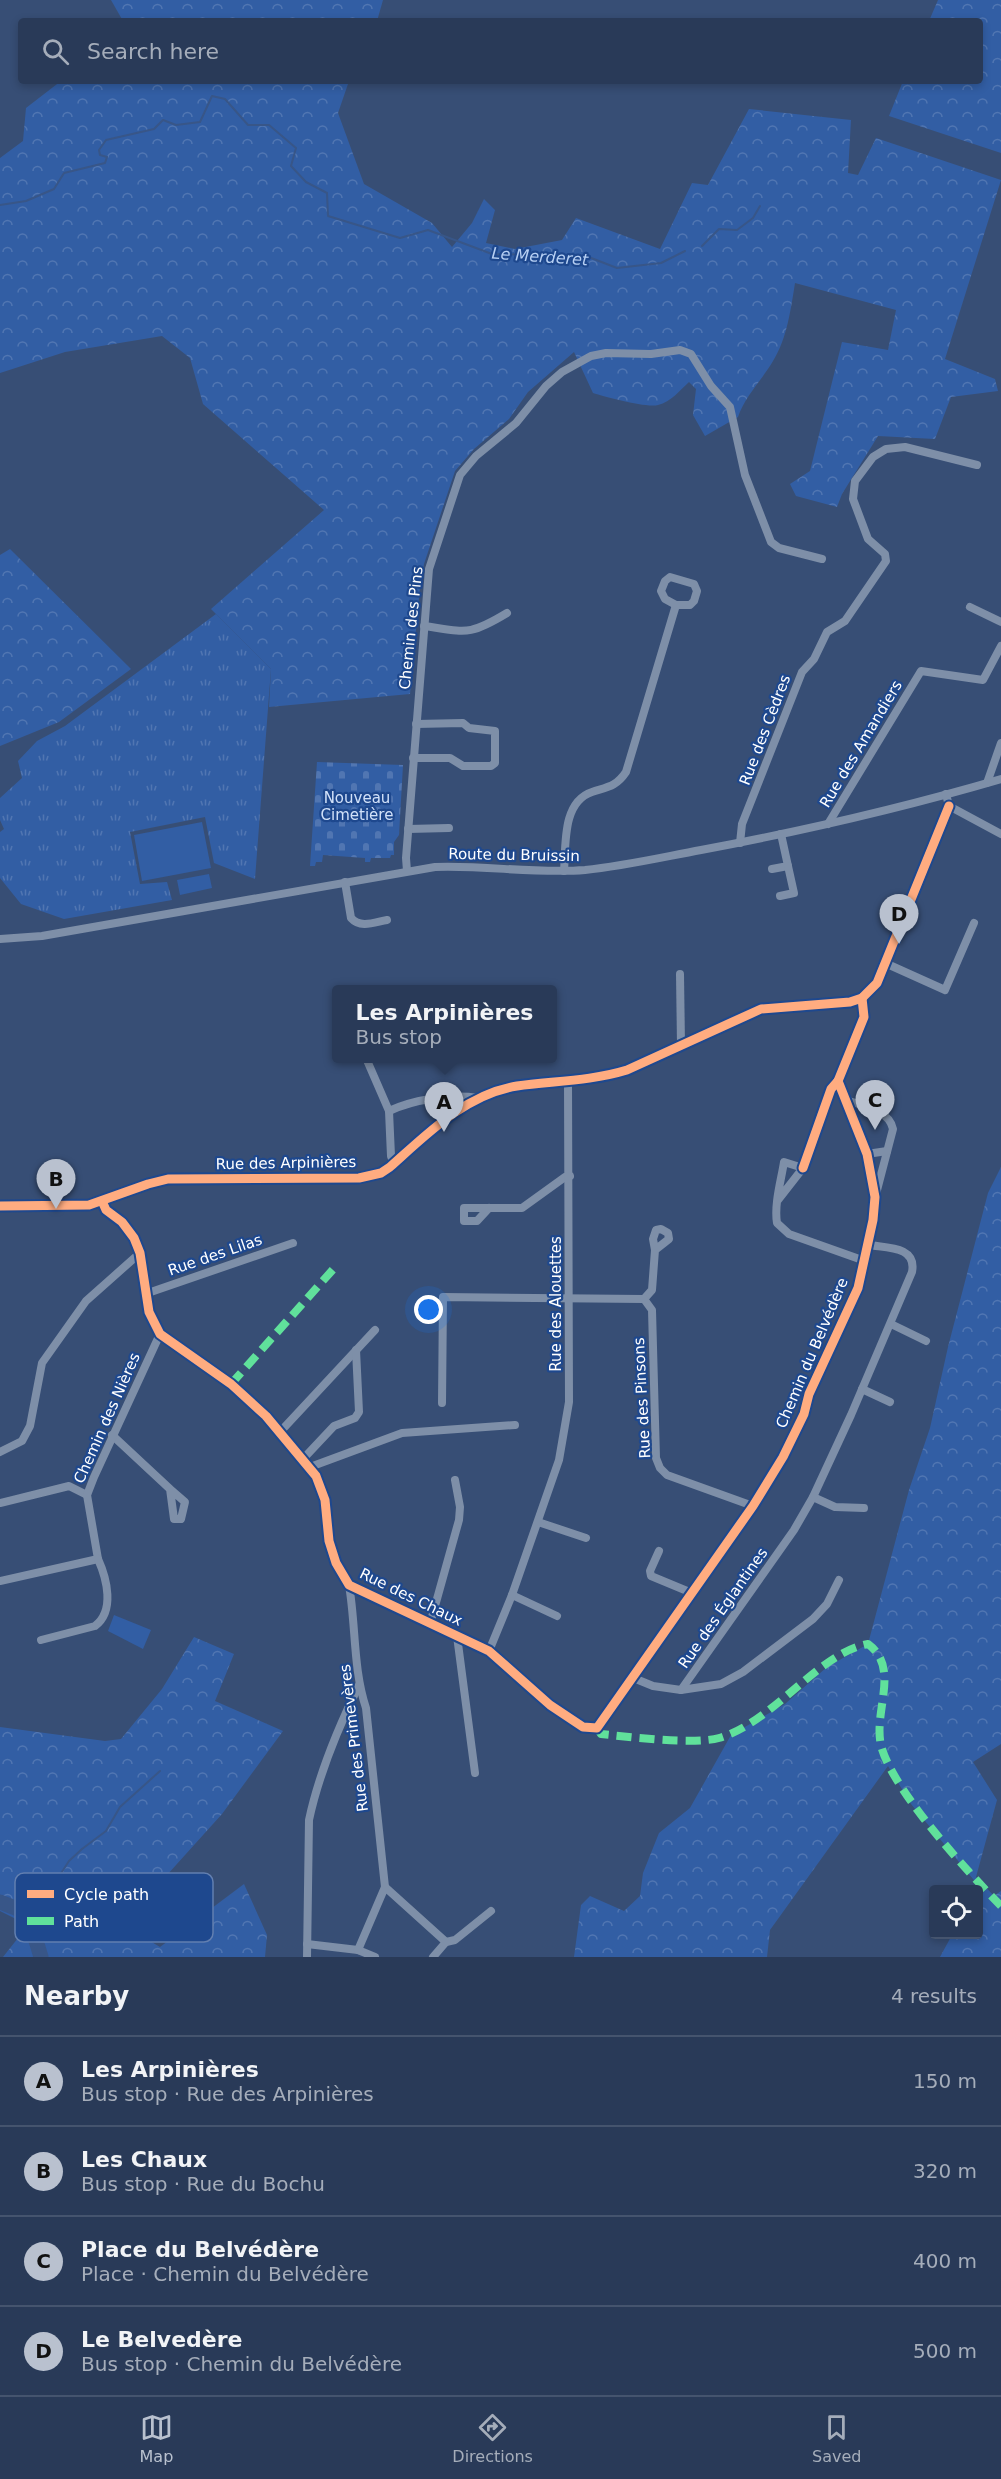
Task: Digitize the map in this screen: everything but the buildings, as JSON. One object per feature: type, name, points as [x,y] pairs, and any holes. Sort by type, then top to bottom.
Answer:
[{"type":"street","name":"Chemin des Pins","points":[[407,871],[413,758],[429,569],[460,475],[476,456],[516,423],[546,386],[576,363],[606,353],[651,354],[680,350],[691,354],[711,386],[730,407],[745,475],[771,542],[779,548],[822,559]]},
{"type":"street","name":"Rue des Cèdres","points":[[740,843],[742,824],[802,672],[814,659],[827,632],[845,621],[886,561],[885,554],[868,539],[853,499],[855,481],[873,457],[886,449],[905,447],[977,465]]},
{"type":"street","points":[[564,871],[570,812],[576,802],[589,793],[610,788],[619,782],[626,771],[676,604]]},
{"type":"street","points":[[970,607],[1001,622]]},
{"type":"street","points":[[424,626],[468,632],[481,629],[507,613]]},
{"type":"street","name":"Rue des Amandiers","points":[[828,824],[921,671],[983,680],[1001,646]]},
{"type":"street","points":[[413,758],[450,758],[463,766],[491,766],[495,763],[495,731],[469,728],[463,723],[416,724]]},
{"type":"street","points":[[987,783],[1001,743]]},
{"type":"street","name":"Route du Bruissin","points":[[0,939],[42,936],[407,871],[463,866],[564,871],[603,867],[740,843],[871,816],[1001,779]]},
{"type":"street","points":[[862,998],[877,983],[949,806],[946,794]]},
{"type":"street","points":[[949,806],[1001,834]]},
{"type":"street","points":[[408,829],[449,828]]},
{"type":"street","points":[[780,896],[794,893],[781,834]]},
{"type":"street","points":[[772,869],[788,866]]},
{"type":"street","points":[[345,882],[351,918],[355,922],[361,925],[387,920]]},
{"type":"street","points":[[885,963],[945,990],[975,923]]},
{"type":"street","points":[[680,974],[681,1045]]},
{"type":"street","name":"Rue des Arpinières","points":[[0,1206],[89,1205],[168,1179],[359,1178],[381,1173],[454,1113],[479,1098],[516,1086],[610,1075],[627,1070],[761,1009],[850,1002],[862,998]]},
{"type":"street","name":"Chemin du Belvédère","points":[[862,998],[864,1017],[838,1081],[843,1099],[867,1154],[875,1197]]},
{"type":"street","points":[[368,1063],[389,1111],[391,1156],[394,1164]]},
{"type":"street","name":"Rue des Alouettes","points":[[489,1651],[512,1595],[559,1460],[569,1402],[568,1081]]},
{"type":"street","name":"Rue des Arpinières","points":[[389,1111],[403,1104],[463,1096],[479,1098]]},
{"type":"street","name":"Chemin du Belvédère","points":[[583,1728],[597,1728],[753,1506],[783,1457],[804,1414],[809,1394],[858,1288],[869,1245],[875,1197],[893,1129],[888,1117],[843,1099]]},
{"type":"street","points":[[867,1154],[887,1151]]},
{"type":"street","points":[[489,1208],[522,1208],[565,1177],[570,1176]]},
{"type":"street","points":[[778,1200],[776,1218],[780,1227],[789,1234],[865,1261]]},
{"type":"street","points":[[102,1201],[106,1210],[122,1222],[134,1238],[140,1253],[149,1312],[160,1334]]},
{"type":"street","name":"Rue des Lilas","points":[[145,1294],[293,1243]]},
{"type":"street","name":"Rue des Églantines","points":[[632,1677],[652,1686],[681,1690],[794,1530],[813,1497],[891,1324],[914,1264],[911,1256],[904,1251],[869,1245]]},
{"type":"street","points":[[442,1403],[443,1297],[644,1299],[652,1290],[655,1250]]},
{"type":"street","points":[[0,1452],[22,1441],[30,1426],[42,1363],[86,1301],[140,1253]]},
{"type":"street","name":"Rue des Pinsons","points":[[644,1299],[652,1310],[656,1458],[660,1468],[667,1475],[753,1506]]},
{"type":"street","points":[[891,1324],[926,1341]]},
{"type":"street","points":[[280,1431],[375,1330]]},
{"type":"street","name":"Rue des Chaux","points":[[160,1334],[231,1384],[280,1431],[310,1467],[325,1500],[329,1541],[336,1563],[349,1585],[489,1651],[550,1705],[583,1728]]},
{"type":"street","name":"Chemin des Nières","points":[[40,1640],[95,1626],[101,1622],[108,1601],[87,1495],[112,1435],[160,1334]]},
{"type":"street","points":[[303,1459],[334,1426],[355,1418],[359,1412],[356,1350]]},
{"type":"street","points":[[862,1389],[890,1402]]},
{"type":"street","points":[[310,1467],[402,1433],[515,1425]]},
{"type":"street","points":[[112,1435],[170,1489]]},
{"type":"street","points":[[430,1624],[459,1520],[460,1507],[455,1480]]},
{"type":"street","points":[[0,1503],[69,1486],[87,1495]]},
{"type":"street","points":[[813,1497],[835,1507],[864,1508]]},
{"type":"street","points":[[538,1522],[586,1538]]},
{"type":"street","points":[[659,1551],[650,1571],[651,1576],[692,1593]]},
{"type":"street","points":[[0,1581],[98,1559]]},
{"type":"street","points":[[681,1690],[720,1684],[743,1672],[813,1619],[826,1604],[839,1580]]},
{"type":"street","name":"Rue des Primevères","points":[[349,1585],[354,1617],[358,1685],[366,1708],[385,1887],[358,1950]]},
{"type":"street","points":[[512,1595],[557,1616]]},
{"type":"street","points":[[457,1636],[475,1773]]},
{"type":"street","points":[[307,1957],[309,1820],[313,1800],[339,1727],[358,1685]]},
{"type":"street","points":[[385,1887],[446,1941],[455,1941],[491,1911]]},
{"type":"street","points":[[433,1957],[446,1941]]},
{"type":"street","points":[[307,1944],[358,1950],[375,1957]]},
{"type":"green space","points":[[111,0],[383,0],[378,18],[121,18]]},
{"type":"green space","points":[[938,0],[1001,0],[1001,153],[889,116],[902,84],[983,84],[983,18],[930,18]]},
{"type":"green space","points":[[57,84],[348,84],[338,113],[364,184],[432,223],[452,247],[472,223],[484,199],[495,210],[486,243],[515,249],[562,240],[576,218],[660,249],[692,183],[708,185],[749,109],[851,120],[848,173],[858,175],[876,138],[1001,180],[945,359],[995,379],[998,391],[951,397],[935,439],[878,436],[842,494],[837,507],[796,496],[790,484],[810,471],[842,342],[888,350],[896,310],[795,283],[785,333],[773,361],[745,402],[738,417],[705,436],[693,415],[696,389],[689,382],[671,399],[658,405],[636,404],[607,397],[593,393],[574,352],[528,392],[509,419],[474,449],[455,471],[424,564],[410,694],[269,707],[271,669],[211,609],[324,510],[203,404],[190,358],[162,336],[65,352],[0,373],[0,158],[23,141],[26,108]]},
{"type":"green space","points":[[10,549],[131,669],[59,722],[0,746],[0,555]]},
{"type":"green space","points":[[216,614],[271,669],[255,879],[214,863],[205,817],[130,832],[140,884],[167,882],[172,900],[64,919],[21,904],[0,878],[0,832],[4,829],[0,820],[0,798],[22,778],[18,761],[37,741],[65,726]]},
{"type":"green space","name":"Nouveau Cimetière","points":[[317,762],[403,765],[399,835],[394,842],[394,855],[390,858],[371,858],[370,862],[365,862],[365,858],[323,855],[322,862],[316,862],[315,866],[310,866]]},
{"type":"green space","points":[[202,822],[211,868],[142,881],[134,835]]},
{"type":"green space","points":[[209,874],[212,888],[180,895],[177,880]]},
{"type":"green space","points":[[1001,1167],[1001,1744],[973,1762],[997,1800],[976,1877],[994,1896],[1001,1891],[1001,1957],[940,1957],[950,1939],[983,1939],[983,1885],[978,1885],[911,1804],[888,1766],[770,1930],[767,1957],[574,1957],[581,1905],[590,1896],[624,1911],[640,1896],[643,1873],[659,1833],[690,1808],[731,1735],[785,1704],[827,1667],[868,1644],[909,1490],[930,1428],[948,1347],[988,1193]]},
{"type":"green space","points":[[114,1615],[151,1630],[143,1649],[108,1631]]},
{"type":"green space","points":[[194,1637],[234,1654],[215,1701],[283,1731],[222,1814],[169,1873],[15,1873],[15,1918],[0,1911],[0,1727],[105,1741],[121,1739],[162,1689]]},
{"type":"green space","points":[[244,1884],[267,1935],[265,1957],[3,1957],[15,1942],[152,1942],[160,1947],[167,1942],[213,1942],[213,1907]]},
{"type":"waterway","name":"Le Merderet","points":[[0,205],[26,201],[54,189],[64,173],[105,163],[107,157],[100,155],[99,150],[106,140],[154,129],[163,120],[176,125],[200,122],[212,96],[225,99],[248,125],[269,125],[296,148],[291,166],[306,182],[327,193],[328,216],[400,238],[428,230],[492,254],[586,256],[617,268],[661,263],[685,251]]},
{"type":"waterway","name":"Le Merderet","points":[[702,246],[719,229],[737,230],[753,218],[760,206]]},
{"type":"waterway","points":[[61,1873],[69,1861],[106,1831],[120,1807],[160,1771]]},
{"type":"waterway","points":[[0,1902],[15,1908]]},
{"type":"waterway","points":[[36,1942],[41,1957]]},
{"type":"marked path","points":[[231,1384],[337,1265]]},
{"type":"marked path","points":[[597,1728],[601,1734],[678,1741],[719,1738],[739,1730],[758,1718],[831,1660],[849,1650],[868,1644],[878,1654],[883,1666],[884,1693],[880,1735],[882,1749],[890,1767],[902,1788],[934,1831],[1001,1906]]},
{"type":"cycle path","points":[[0,1206],[89,1205],[168,1179],[359,1178],[381,1173],[448,1117],[464,1106],[498,1090],[627,1070],[761,1009],[850,1002],[862,998],[877,983],[949,806]]},
{"type":"cycle path","points":[[102,1201],[106,1210],[122,1222],[134,1238],[140,1253],[149,1312],[160,1334],[231,1384],[266,1416],[316,1476],[325,1500],[329,1541],[336,1563],[349,1585],[489,1651],[550,1705],[583,1727],[597,1728],[753,1506],[783,1457],[858,1288],[873,1220],[875,1197],[867,1154],[838,1081],[864,1017],[862,998]]},
{"type":"cycle path","points":[[803,1168],[831,1089],[838,1081]]},
{"type":"place","name":"Le Belvedère","points":[[899,944]]},
{"type":"place","name":"Place du Belvédère","points":[[875,1130]]},
{"type":"place","name":"Les Arpinières","points":[[444,1132]]},
{"type":"place","name":"Les Chaux","points":[[56,1209]]}]
